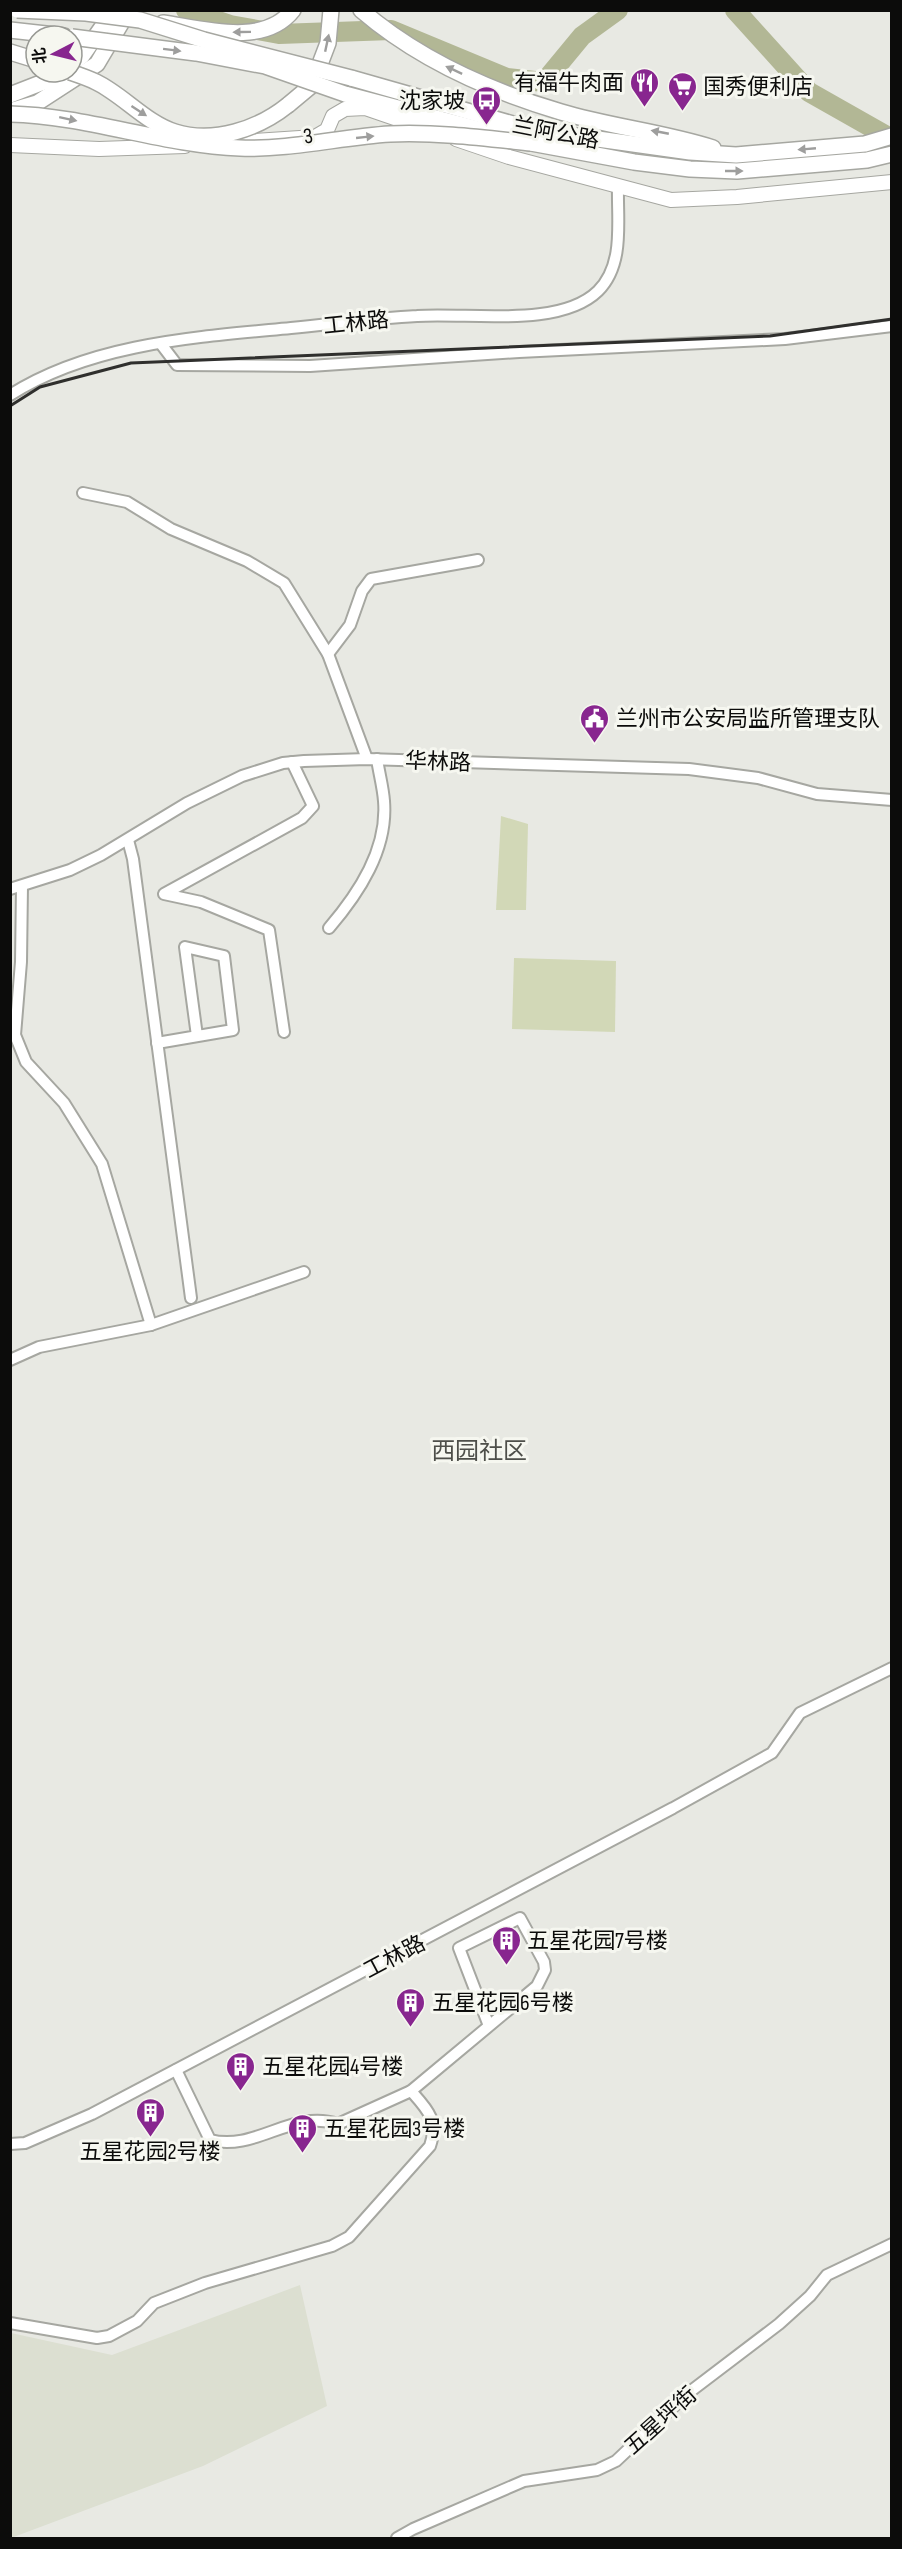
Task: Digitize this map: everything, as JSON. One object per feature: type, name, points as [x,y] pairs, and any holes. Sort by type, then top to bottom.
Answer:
[{"type":"highway","name":"兰阿公路","points":[[17,10],[135,15],[532,136],[736,155],[865,144],[891,136]]},
{"type":"highway","points":[[84,53],[114,10]]},
{"type":"highway","points":[[10,112],[38,103],[97,64],[135,15],[244,33],[279,26],[293,10]]},
{"type":"highway","points":[[84,77],[97,82],[174,132],[217,135],[254,128],[277,114],[312,85],[328,43],[331,10]]},
{"type":"highway","points":[[362,10],[392,36],[424,56],[503,91],[562,112],[670,134],[736,155]]},
{"type":"highway","name":"兰阿公路","points":[[84,39],[196,53],[265,66],[345,94],[532,136],[634,162],[737,171],[867,160],[891,154]]},
{"type":"highway","points":[[10,96],[39,84]]},
{"type":"highway","points":[[10,112],[48,115],[157,138],[243,148],[389,134],[532,136]]},
{"type":"main road","name":"3","points":[[10,145],[149,148],[315,137],[327,130],[333,116],[345,109],[365,108],[509,157],[671,200],[737,197],[891,182]]},
{"type":"street","name":"工林路","points":[[10,395],[69,367],[124,351],[161,344],[421,315],[513,317],[570,307],[586,300],[599,290],[617,257],[618,187]]},
{"type":"street","points":[[161,344],[177,365],[310,366],[519,352],[785,339],[891,326]]},
{"type":"street","points":[[83,493],[127,502],[171,530],[246,561],[284,584],[328,654],[372,759],[384,804],[379,851],[347,907],[329,928]]},
{"type":"street","points":[[328,654],[350,626],[362,591],[371,579],[478,560]]},
{"type":"street","name":"华林路","points":[[16,887],[70,870],[128,840],[187,803],[242,776],[292,762],[372,759],[689,769],[758,778],[817,794],[891,800]]},
{"type":"street","points":[[284,1032],[269,930],[201,902],[164,894],[302,818],[313,806],[292,762]]},
{"type":"street","points":[[128,840],[158,1043],[191,1298]]},
{"type":"street","points":[[16,887],[21,962],[15,1035],[26,1062],[64,1103],[102,1164],[151,1325]]},
{"type":"street","points":[[158,1043],[233,1030],[224,956],[185,947],[197,1036]]},
{"type":"street","points":[[10,1360],[39,1347],[151,1325],[304,1272]]},
{"type":"street","name":"工林路","points":[[10,2144],[25,2143],[73,2123],[673,1808],[772,1753],[800,1713],[891,1668]]},
{"type":"street","points":[[176,2070],[210,2140],[220,2142],[245,2140],[308,2120],[321,2119],[338,2124],[411,2091],[489,2026],[537,1986],[545,1970],[544,1962],[520,1918],[459,1948],[489,2026]]},
{"type":"street","points":[[10,2323],[96,2338],[109,2336],[137,2321],[154,2303],[205,2283],[332,2246],[349,2237],[430,2146],[435,2132],[434,2122],[411,2091]]},
{"type":"street","name":"五星坪街","points":[[397,2538],[412,2529],[524,2481],[597,2470],[616,2461],[687,2394],[779,2324],[810,2296],[827,2274],[891,2244]]},
{"type":"shaded area","points":[[300,2285],[327,2406],[203,2466],[11,2538],[11,2333],[112,2355]]},
{"type":"green space","points":[[501,816],[528,824],[526,910],[496,910]]},
{"type":"green space","points":[[514,958],[616,961],[615,1032],[512,1029]]},
{"type":"waterway","points":[[186,10],[230,25],[279,34],[391,30],[507,78],[544,82],[582,36],[618,10]]},
{"type":"waterway","points":[[735,10],[809,92],[892,139]]},
{"type":"railway","points":[[10,406],[40,387],[131,363],[770,336],[892,319]]},
{"type":"place","name":"有福牛肉面","points":[[645,108]]},
{"type":"place","name":"国秀便利店","points":[[682,112]]},
{"type":"place","name":"沈家坡","points":[[486,126]]},
{"type":"place","name":"兰州市公安局监所管理支队","points":[[595,744]]},
{"type":"place","name":"五星花园7号楼","points":[[506,1966]]},
{"type":"place","name":"五星花园6号楼","points":[[411,2028]]},
{"type":"place","name":"五星花园4号楼","points":[[241,2092]]},
{"type":"place","name":"五星花园2号楼","points":[[150,2138]]},
{"type":"place","name":"五星花园3号楼","points":[[303,2154]]},
{"type":"district","name":"西园社区","points":[[479,1451]]}]
